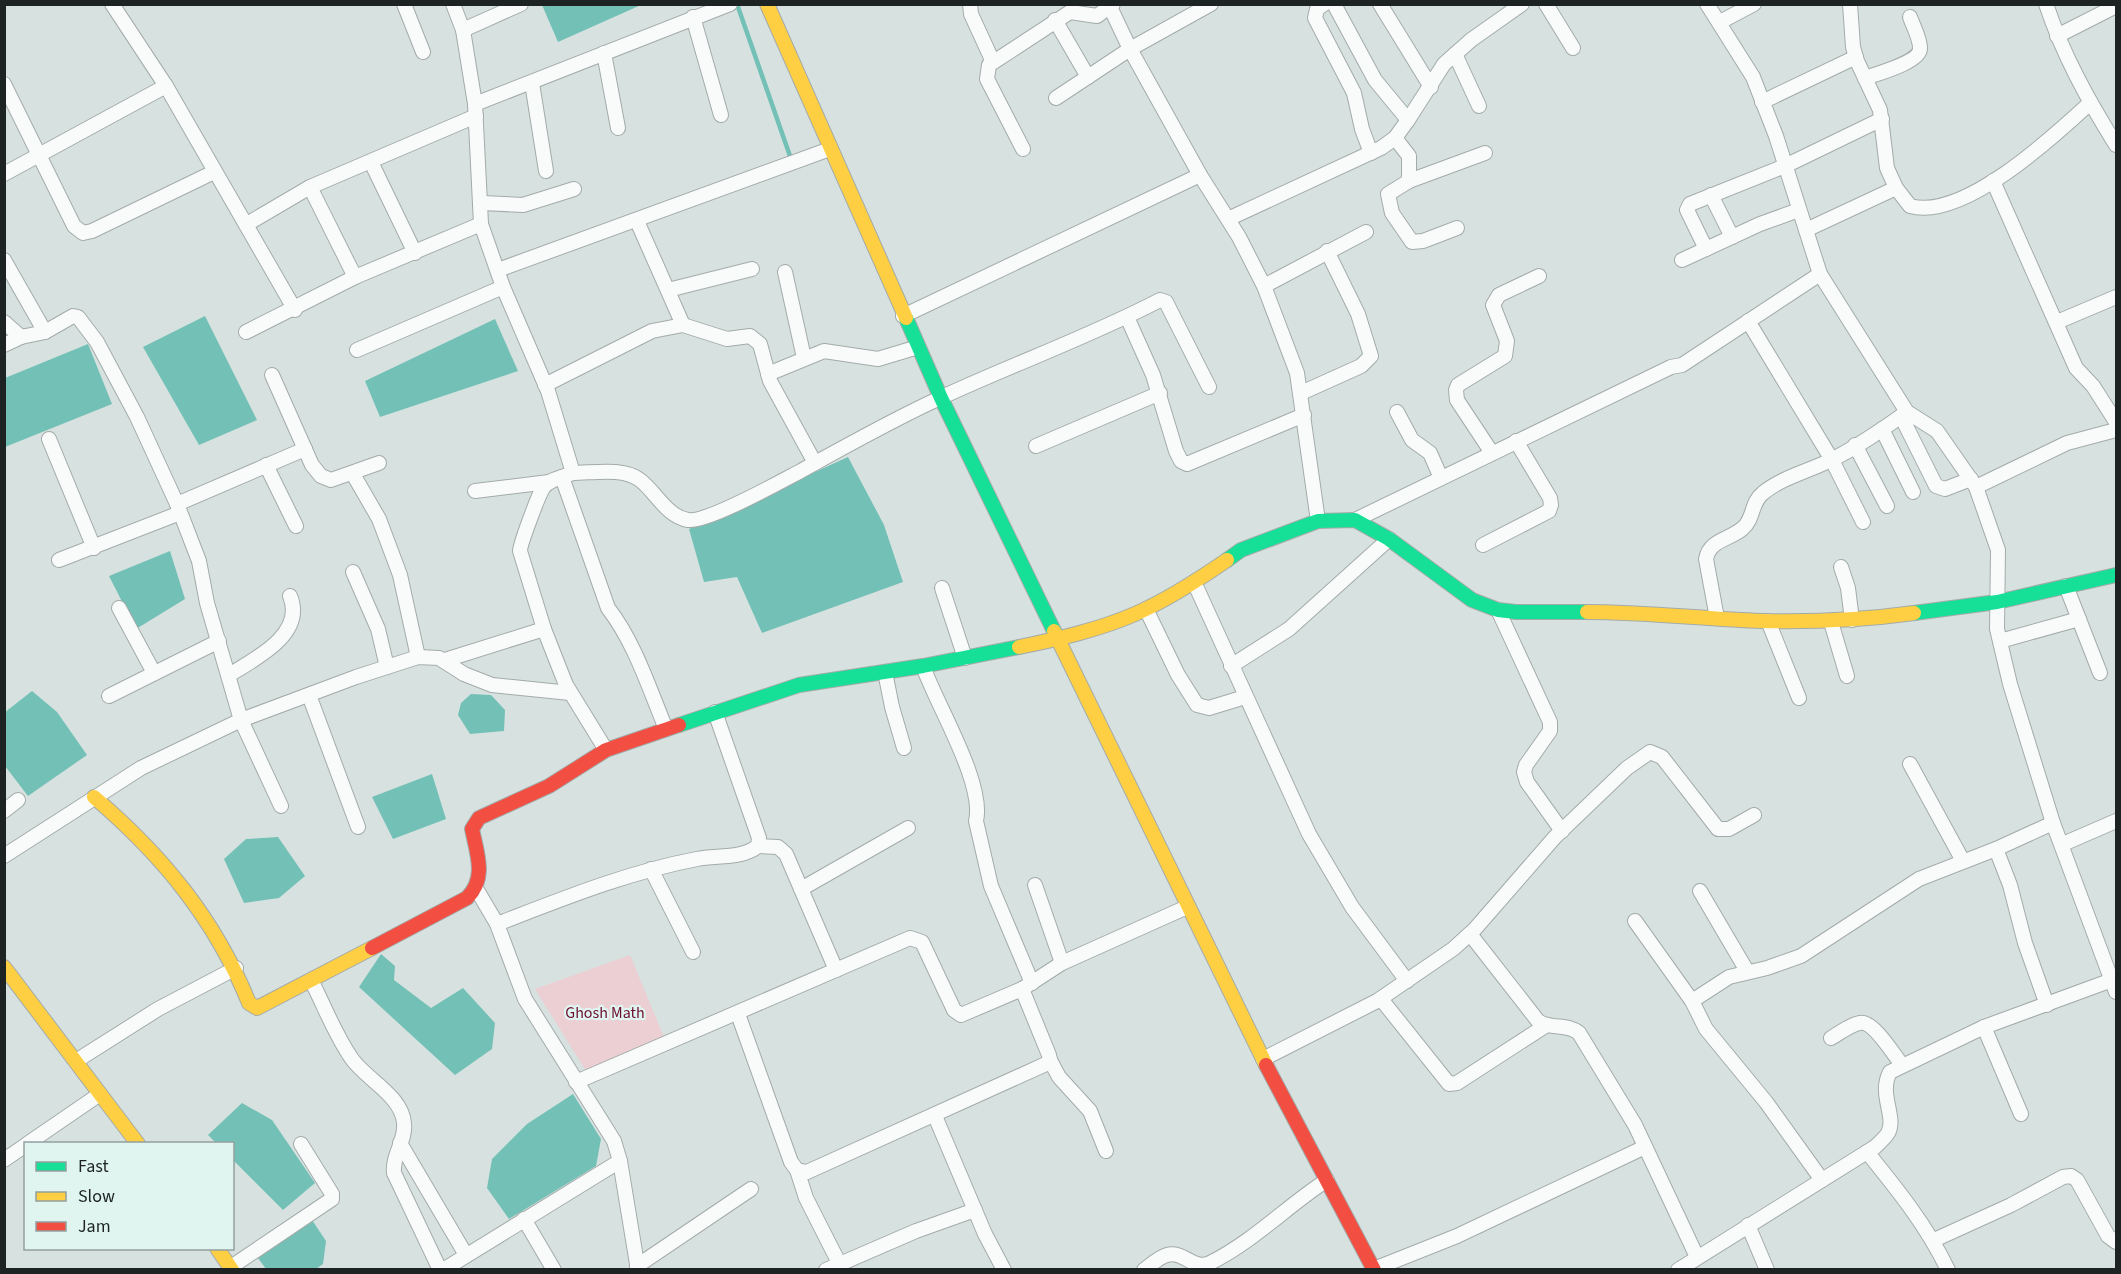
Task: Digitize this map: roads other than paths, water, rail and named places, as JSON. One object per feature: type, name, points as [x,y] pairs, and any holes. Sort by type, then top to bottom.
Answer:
[{"type":"street","points":[[112,4],[166,86],[295,310]]},
{"type":"street","points":[[404,4],[423,52]]},
{"type":"street","points":[[453,4],[463,30],[476,110],[482,224],[503,287],[545,385],[561,478],[608,608],[632,650],[666,729]]},
{"type":"street","points":[[463,30],[521,4]]},
{"type":"street","points":[[247,224],[310,187],[371,162],[532,83],[730,4]]},
{"type":"street","points":[[767,4],[941,398],[1263,1059],[1374,1269],[1457,1236],[1645,1147]]},
{"type":"street","points":[[970,4],[970,14],[993,62]]},
{"type":"street","points":[[1056,99],[1130,50],[1211,4]]},
{"type":"street","points":[[1324,4],[1314,14],[1353,93],[1371,153]]},
{"type":"street","points":[[1334,4],[1376,80],[1408,120]]},
{"type":"street","points":[[1380,4],[1431,87]]},
{"type":"street","points":[[1228,219],[1371,153],[1395,138],[1431,87],[1444,64],[1522,4]]},
{"type":"street","points":[[1546,4],[1573,48]]},
{"type":"street","points":[[1707,4],[1753,77],[1820,274],[1904,414],[1936,486],[1945,489],[1973,483],[2067,443],[2116,430]]},
{"type":"street","points":[[1720,22],[1754,4]]},
{"type":"street","points":[[1850,4],[1856,57],[1882,119],[1887,168],[1896,188],[1910,206],[1929,208],[1944,205],[1993,181],[2036,153],[2090,103]]},
{"type":"street","points":[[2046,4],[2056,36],[2090,103],[2116,145]]},
{"type":"street","points":[[1023,149],[987,79],[987,72],[993,62],[1055,20],[1076,11],[1097,16],[1112,5],[1130,50],[1264,286],[1297,373],[1318,521]]},
{"type":"street","points":[[2056,36],[2108,7]]},
{"type":"street","points":[[693,17],[721,115]]},
{"type":"street","points":[[1865,78],[1911,61],[1919,54],[1920,48],[1910,17]]},
{"type":"street","points":[[1055,20],[1088,77]]},
{"type":"street","points":[[604,53],[618,128]]},
{"type":"street","points":[[1455,54],[1479,106]]},
{"type":"street","points":[[1762,102],[1856,57]]},
{"type":"street","points":[[532,83],[546,171]]},
{"type":"street","points":[[4,84],[74,226],[83,233],[92,231],[214,172]]},
{"type":"street","points":[[4,174],[40,157],[166,86]]},
{"type":"street","points":[[1706,249],[1687,207],[1711,195],[1785,166],[1882,119]]},
{"type":"street","points":[[1395,138],[1409,156],[1409,181]]},
{"type":"street","points":[[498,270],[830,149]]},
{"type":"street","points":[[1457,228],[1415,243],[1407,239],[1387,201],[1388,194],[1393,188],[1409,181],[1485,153]]},
{"type":"street","points":[[371,162],[415,253]]},
{"type":"street","points":[[903,316],[1200,175]]},
{"type":"street","points":[[1993,181],[2076,368],[2093,386],[2116,422]]},
{"type":"street","points":[[310,187],[355,277]]},
{"type":"street","points":[[1806,230],[1896,188]]},
{"type":"street","points":[[482,203],[523,206],[574,189]]},
{"type":"street","points":[[1711,195],[1732,237]]},
{"type":"street","points":[[1682,260],[1799,210]]},
{"type":"street","points":[[637,221],[683,326]]},
{"type":"street","points":[[246,332],[295,310],[355,277],[482,224]]},
{"type":"street","points":[[1264,286],[1366,232]]},
{"type":"street","points":[[1301,393],[1361,366],[1371,356],[1358,314],[1327,251]]},
{"type":"street","points":[[4,260],[45,332]]},
{"type":"street","points":[[668,290],[752,269]]},
{"type":"street","points":[[786,272],[804,358]]},
{"type":"street","points":[[751,1188],[638,1268],[620,1161],[614,1141],[525,999],[497,924],[477,890],[481,870],[472,829],[473,824],[479,818],[549,786],[606,750],[800,685],[923,666],[1059,639],[1146,609],[1194,582],[1241,550],[1318,521],[1354,520],[1516,441],[1671,368],[1682,365],[1820,274]]},
{"type":"street","points":[[1492,453],[1457,400],[1456,390],[1458,385],[1505,356],[1508,341],[1493,305],[1498,295],[1539,276]]},
{"type":"street","points":[[357,350],[503,287]]},
{"type":"street","points":[[2056,322],[2116,297]]},
{"type":"street","points":[[475,491],[561,478],[624,473],[639,479],[667,508],[689,521],[707,517],[815,463],[860,437],[941,398],[1127,317],[1160,300],[1166,302],[1209,387]]},
{"type":"street","points":[[4,345],[21,337],[45,332],[73,316],[84,321],[137,417],[179,508],[199,561],[207,603],[241,720],[281,806]]},
{"type":"street","points":[[1127,317],[1160,393],[1176,451],[1181,461],[1187,464],[1304,415]]},
{"type":"street","points":[[1748,321],[1832,460],[1863,522]]},
{"type":"street","points":[[4,322],[21,337]]},
{"type":"street","points":[[545,385],[652,331],[683,326],[727,339],[750,336],[760,344],[768,374],[815,463]]},
{"type":"street","points":[[768,374],[824,351],[878,359],[918,347]]},
{"type":"street","points":[[272,375],[312,465],[321,476],[331,480],[379,463]]},
{"type":"street","points":[[1036,446],[1160,393]]},
{"type":"street","points":[[1397,412],[1412,440],[1430,453],[1441,478]]},
{"type":"street","points":[[1717,618],[1706,559],[1707,551],[1741,530],[1748,523],[1753,505],[1768,488],[1832,460],[1904,414]]},
{"type":"street","points":[[1678,1269],[1867,1152],[1888,1134],[1891,1126],[1884,1091],[1885,1080],[1890,1072],[1984,1027],[2047,1005],[2114,986],[2111,963],[2053,823],[2000,641],[1997,602],[1998,550],[1973,483],[1937,431],[1904,414]]},
{"type":"street","points":[[1882,429],[1913,492]]},
{"type":"street","points":[[49,439],[94,548]]},
{"type":"street","points":[[1483,545],[1549,511],[1551,505],[1550,498],[1516,441]]},
{"type":"street","points":[[1855,445],[1887,506]]},
{"type":"street","points":[[59,560],[94,548],[266,465],[305,449]]},
{"type":"street","points":[[266,465],[296,526]]},
{"type":"street","points":[[353,474],[379,519],[400,575],[418,657]]},
{"type":"street","points":[[561,478],[542,489],[531,522],[521,539],[520,551],[544,630],[570,693],[606,750]]},
{"type":"street","points":[[1354,520],[1389,539],[1472,600],[1498,610],[1645,612],[1768,621],[1852,621],[1997,602],[2116,575]]},
{"type":"street","points":[[1231,666],[1289,629],[1342,578],[1389,539]]},
{"type":"street","points":[[1841,567],[1848,588],[1852,621]]},
{"type":"street","points":[[352,572],[378,629],[387,667]]},
{"type":"street","points":[[1194,582],[1309,834],[1352,906],[1407,981]]},
{"type":"street","points":[[2066,586],[2100,673]]},
{"type":"street","points":[[942,588],[965,658]]},
{"type":"street","points":[[229,675],[279,641],[294,616],[290,596]]},
{"type":"street","points":[[119,608],[154,673]]},
{"type":"street","points":[[1146,609],[1178,675],[1197,705],[1209,708],[1245,697]]},
{"type":"street","points":[[1498,610],[1550,722],[1550,731],[1526,765],[1524,772],[1527,782],[1562,831]]},
{"type":"street","points":[[2000,641],[2079,619]]},
{"type":"street","points":[[1768,621],[1799,698]]},
{"type":"street","points":[[1831,622],[1847,676]]},
{"type":"street","points":[[445,660],[544,630]]},
{"type":"street","points":[[109,696],[219,641]]},
{"type":"street","points":[[4,856],[141,768],[241,720],[418,657],[426,656],[445,660],[464,674],[492,686],[570,693]]},
{"type":"street","points":[[923,666],[955,737],[974,792],[978,813],[976,821],[991,886],[1027,986],[1050,1060],[1059,1077],[1090,1111],[1106,1151]]},
{"type":"street","points":[[885,672],[904,748]]},
{"type":"street","points":[[309,694],[358,827]]},
{"type":"street","points":[[497,924],[651,869],[699,858],[751,852],[758,846],[759,838],[715,712]]},
{"type":"street","points":[[1263,1059],[1381,999],[1453,949],[1470,934],[1562,831],[1627,768],[1650,752],[1662,758],[1718,829],[1729,829],[1754,815]]},
{"type":"street","points":[[1910,764],[1962,861]]},
{"type":"street","points":[[94,797],[127,824],[168,865],[203,913],[236,968],[249,1003],[257,1008],[477,890]]},
{"type":"street","points":[[4,811],[18,800]]},
{"type":"street","points":[[2063,844],[2116,821]]},
{"type":"street","points":[[1692,1001],[1730,977],[1747,971],[1767,969],[1801,956],[1895,892],[1919,879],[1996,849],[2053,823]]},
{"type":"street","points":[[801,889],[908,828]]},
{"type":"street","points":[[758,846],[783,850],[836,970]]},
{"type":"street","points":[[1996,849],[2010,885],[2025,943],[2047,1005]]},
{"type":"street","points":[[651,869],[693,952]]},
{"type":"street","points":[[1035,885],[1062,963]]},
{"type":"street","points":[[1700,891],[1747,971]]},
{"type":"street","points":[[576,1082],[910,938],[922,942],[957,1013],[968,1013],[1027,986],[1062,963],[1188,907]]},
{"type":"street","points":[[1635,921],[1692,1001],[1706,1029],[1766,1102],[1822,1180]]},
{"type":"street","points":[[1470,934],[1525,1008],[1545,1026],[1574,1029],[1579,1033],[1645,1147],[1697,1257]]},
{"type":"street","points":[[75,1061],[158,1009],[236,968]]},
{"type":"street","points":[[5,969],[137,1142]]},
{"type":"street","points":[[311,980],[351,1058],[384,1091],[401,1113],[404,1124],[393,1164],[394,1173],[442,1269],[620,1161]]},
{"type":"street","points":[[1381,999],[1449,1084],[1457,1083],[1545,1026]]},
{"type":"street","points":[[738,1014],[791,1162],[797,1170],[806,1198],[839,1263]]},
{"type":"street","points":[[1831,1038],[1864,1022],[1874,1028],[1902,1065]]},
{"type":"street","points":[[1984,1027],[2021,1114]]},
{"type":"street","points":[[797,1170],[807,1172],[872,1140],[935,1116],[1050,1060]]},
{"type":"street","points":[[29,1142],[100,1094]]},
{"type":"street","points":[[935,1116],[975,1210],[1004,1269]]},
{"type":"street","points":[[400,1143],[466,1255]]},
{"type":"street","points":[[218,1250],[227,1267],[332,1199],[332,1194],[301,1144]]},
{"type":"street","points":[[4,1160],[24,1145]]},
{"type":"street","points":[[1867,1152],[1934,1240],[1948,1269]]},
{"type":"street","points":[[1934,1240],[2011,1205],[2063,1177],[2071,1176],[2077,1180],[2108,1236],[2116,1242]]},
{"type":"street","points":[[1144,1269],[1169,1254],[1177,1254],[1196,1265],[1208,1264],[1258,1234],[1292,1203],[1327,1180]]},
{"type":"street","points":[[826,1269],[975,1210]]},
{"type":"street","points":[[524,1219],[554,1269]]},
{"type":"street","points":[[1748,1225],[1767,1269]]},
{"type":"water","points":[[542,5],[641,5],[558,42]]},
{"type":"water","points":[[205,316],[257,420],[199,445],[143,347]]},
{"type":"water","points":[[495,319],[518,371],[380,417],[365,381]]},
{"type":"water","points":[[88,344],[112,404],[5,447],[5,378]]},
{"type":"water","points":[[848,457],[884,525],[903,582],[762,633],[737,577],[704,582],[689,529]]},
{"type":"water","points":[[170,551],[185,599],[136,629],[109,576]]},
{"type":"water","points":[[32,691],[57,712],[87,755],[28,796],[5,766],[4,713]]},
{"type":"water","points":[[471,694],[491,695],[505,710],[504,731],[470,734],[458,715],[461,703]]},
{"type":"water","points":[[432,774],[446,819],[393,839],[372,797]]},
{"type":"water","points":[[278,837],[305,876],[279,898],[244,903],[224,859],[246,839]]},
{"type":"water","points":[[381,954],[395,966],[394,980],[431,1008],[463,988],[495,1023],[492,1049],[455,1075],[359,987]]},
{"type":"water","points":[[573,1094],[601,1139],[596,1166],[509,1219],[487,1188],[492,1159],[527,1124]]},
{"type":"water","points":[[242,1103],[272,1120],[315,1183],[283,1210],[234,1161],[234,1142],[215,1142],[208,1135]]},
{"type":"water","points":[[312,1220],[326,1241],[323,1264],[316,1269],[266,1269],[258,1258]]},
{"type":"waterway","points":[[737,4],[790,156]]},
{"type":"park label","name":"Ghosh Math","points":[[605,1012]]}]
